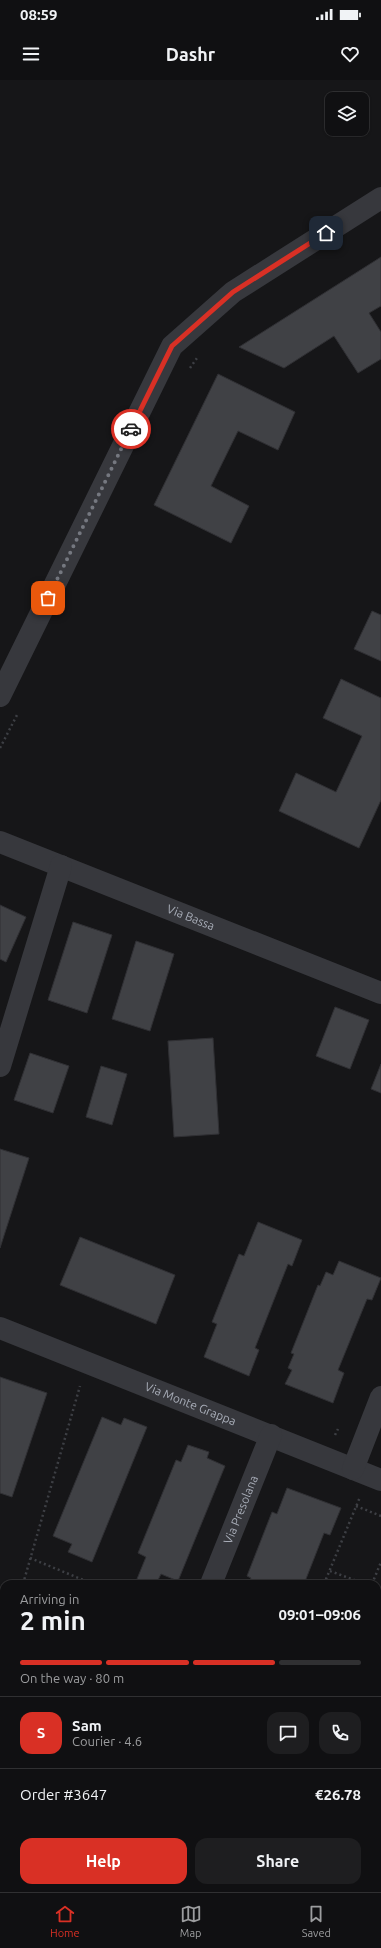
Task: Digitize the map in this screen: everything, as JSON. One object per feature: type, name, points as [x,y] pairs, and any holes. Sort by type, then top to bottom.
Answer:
[{"type":"street","points":[[0,696],[172,346],[233,292],[381,198]]},
{"type":"street","name":"Via Bassa","points":[[0,842],[381,993]]},
{"type":"street","points":[[0,1066],[61,866]]},
{"type":"street","name":"Via Monte Grappa","points":[[0,1328],[368,1475]]},
{"type":"street","points":[[368,1475],[381,1397]]},
{"type":"street","name":"Via Presolana","points":[[213,1580],[271,1435]]},
{"type":"path","points":[[189,369],[198,357]]},
{"type":"path","points":[[0,748],[18,712]]},
{"type":"path","points":[[24,1580],[87,1362]]},
{"type":"path","points":[[326,1580],[368,1475]]},
{"type":"path","points":[[356,1506],[381,1516]]},
{"type":"path","points":[[30,1558],[83,1580]]},
{"type":"path","points":[[374,1580],[381,1562]]},
{"type":"path","points":[[330,1570],[355,1580]]},
{"type":"building","points":[[381,257],[381,306],[369,313],[381,332],[381,359],[358,373],[334,336],[284,368],[239,347]]},
{"type":"building","points":[[218,374],[295,412],[278,450],[238,431],[211,486],[249,506],[231,543],[154,505]]},
{"type":"building","points":[[372,611],[381,615],[381,661],[354,649]]},
{"type":"building","points":[[341,679],[381,698],[381,800],[359,848],[279,811],[296,773],[336,792],[362,736],[323,718]]},
{"type":"building","points":[[0,905],[26,917],[6,962],[0,959]]},
{"type":"building","points":[[73,922],[112,935],[87,1013],[48,1000]]},
{"type":"building","points":[[136,941],[174,954],[150,1031],[112,1019]]},
{"type":"building","points":[[335,1007],[369,1020],[350,1069],[316,1056]]},
{"type":"building","points":[[213,1038],[219,1134],[174,1137],[168,1041]]},
{"type":"building","points":[[30,1053],[69,1066],[53,1113],[14,1100]]},
{"type":"building","points":[[381,1064],[381,1093],[371,1089]]},
{"type":"building","points":[[101,1066],[127,1074],[112,1125],[86,1117]]},
{"type":"building","points":[[0,1149],[29,1158],[0,1248]]},
{"type":"building","points":[[258,1222],[302,1240],[292,1266],[288,1264],[255,1348],[259,1350],[249,1376],[204,1357],[217,1324],[212,1322],[239,1254],[244,1256]]},
{"type":"building","points":[[80,1237],[175,1275],[156,1324],[60,1285]]},
{"type":"building","points":[[339,1261],[381,1278],[372,1300],[367,1299],[338,1370],[344,1373],[333,1403],[285,1384],[292,1370],[288,1368],[294,1354],[291,1353],[318,1285],[320,1286],[326,1272],[333,1275]]},
{"type":"building","points":[[0,1377],[47,1393],[12,1497],[0,1493]]},
{"type":"building","points":[[102,1417],[121,1425],[124,1418],[147,1427],[92,1562],[68,1552],[72,1544],[53,1536]]},
{"type":"building","points":[[188,1445],[209,1452],[207,1458],[225,1466],[178,1580],[161,1574],[158,1580],[139,1580],[137,1579],[146,1557],[138,1553],[176,1460],[181,1462]]},
{"type":"building","points":[[287,1488],[341,1508],[330,1535],[324,1533],[306,1580],[250,1580],[251,1578],[247,1576],[272,1512],[277,1514]]},
{"type":"way so far","points":[[48,598],[131,429]]},
{"type":"route","points":[[131,429],[172,346],[233,292],[326,233]]}]
